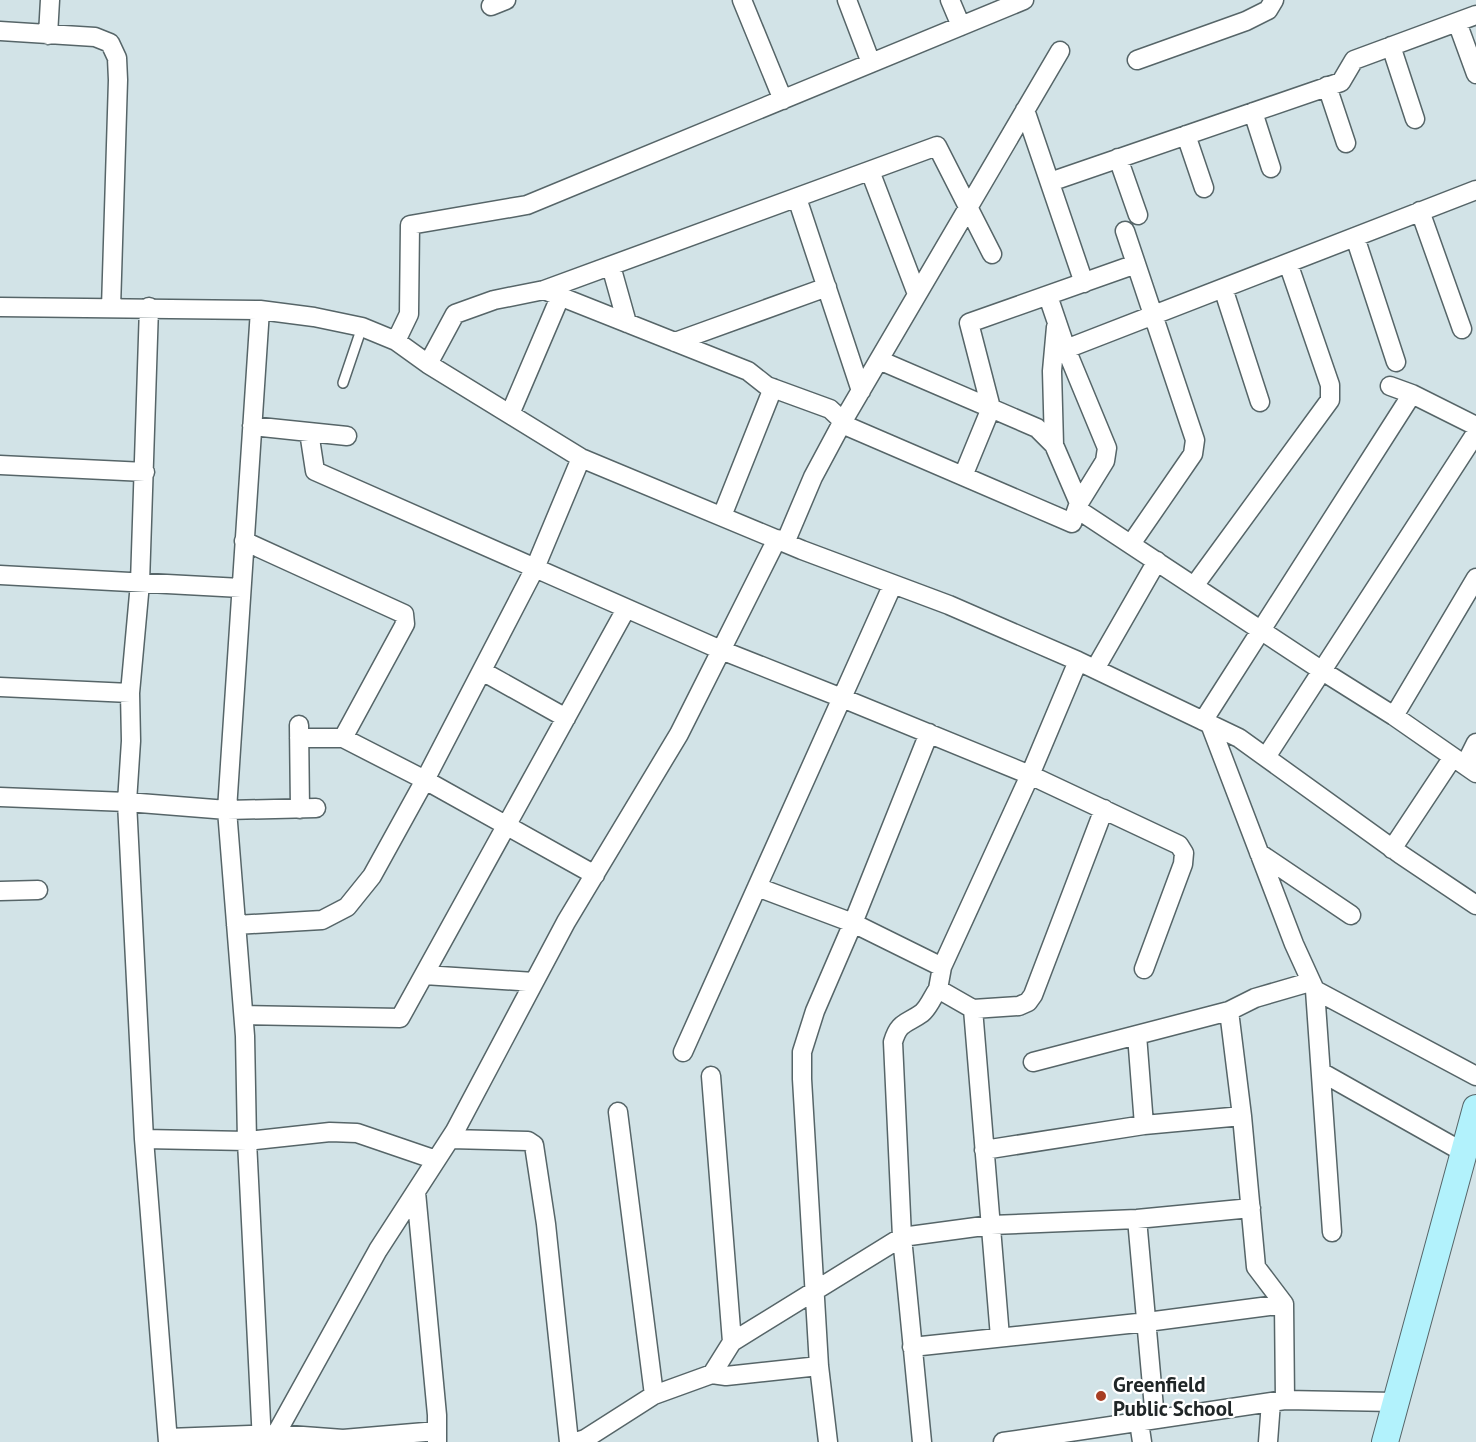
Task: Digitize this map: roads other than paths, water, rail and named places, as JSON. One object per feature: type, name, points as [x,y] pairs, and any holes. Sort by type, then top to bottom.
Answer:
[{"type":"street","points":[[48,35],[50,0]]},
{"type":"street","points":[[742,0],[783,100]]},
{"type":"street","points":[[847,0],[871,63]]},
{"type":"street","points":[[950,0],[961,26]]},
{"type":"street","points":[[396,341],[408,314],[410,225],[527,205],[1024,0]]},
{"type":"street","points":[[1137,60],[1246,21],[1268,10],[1274,0]]},
{"type":"street","points":[[1050,182],[1341,82],[1354,60],[1476,15]]},
{"type":"street","points":[[1457,22],[1476,74]]},
{"type":"street","points":[[0,32],[94,37],[110,43],[117,58],[111,308]]},
{"type":"street","points":[[1390,46],[1415,119]]},
{"type":"street","points":[[267,1437],[378,1250],[450,1140],[594,875],[679,734],[843,421],[1060,51]]},
{"type":"street","points":[[1327,86],[1346,143]]},
{"type":"street","points":[[1025,110],[1084,282]]},
{"type":"street","points":[[1253,112],[1271,168]]},
{"type":"street","points":[[1186,135],[1204,189]]},
{"type":"street","points":[[428,364],[455,314],[494,300],[552,293],[611,266],[938,146],[992,254]]},
{"type":"street","points":[[1118,158],[1138,215]]},
{"type":"street","points":[[870,171],[917,294]]},
{"type":"street","points":[[1066,349],[1476,190]]},
{"type":"street","points":[[797,198],[861,391]]},
{"type":"street","points":[[1420,211],[1462,329]]},
{"type":"street","points":[[1125,231],[1195,441],[1193,454],[1131,544]]},
{"type":"street","points":[[1355,237],[1396,362]]},
{"type":"street","points":[[1194,586],[1330,400],[1330,385],[1288,263]]},
{"type":"street","points":[[963,476],[992,408],[969,323],[1136,264]]},
{"type":"street","points":[[611,266],[627,323]]},
{"type":"street","points":[[675,342],[827,287]]},
{"type":"street","points":[[1222,288],[1260,402]]},
{"type":"street","points":[[552,293],[748,370],[767,386],[830,409],[849,427],[1072,523],[1078,506],[1105,461],[1107,448],[1047,296]]},
{"type":"street","points":[[510,414],[552,293]]},
{"type":"street","points":[[0,307],[260,310],[314,317],[362,327],[396,341],[428,364],[581,458],[781,541],[949,605],[1078,661],[1239,738],[1392,849],[1476,905]]},
{"type":"street","points":[[149,307],[140,583],[130,693],[131,741],[128,802],[144,1140],[168,1440],[267,1437],[343,1439],[437,1437],[416,1192]]},
{"type":"street","points":[[260,310],[226,810],[244,1015],[247,1141],[267,1437]]},
{"type":"street","points":[[1057,321],[1052,370],[1054,445],[1078,506],[1131,544],[1394,716],[1464,765]]},
{"type":"street","points":[[879,360],[1036,428],[1054,445]]},
{"type":"street","points":[[1266,757],[1476,432],[1412,394],[1390,386]]},
{"type":"street","points":[[722,516],[773,388]]},
{"type":"street","points":[[1207,722],[1261,630],[1412,394]]},
{"type":"street","points":[[252,426],[347,436]]},
{"type":"street","points":[[309,432],[315,471],[721,650],[1030,775],[1179,845],[1184,853],[1183,864],[1144,969]]},
{"type":"street","points":[[236,925],[322,920],[347,908],[372,876],[425,780],[535,568],[581,458]]},
{"type":"street","points":[[0,465],[144,472]]},
{"type":"street","points":[[244,542],[404,614],[405,624],[343,738]]},
{"type":"street","points":[[1095,669],[1157,561]]},
{"type":"street","points":[[0,575],[241,588]]},
{"type":"street","points":[[1394,716],[1476,578]]},
{"type":"street","points":[[683,1052],[893,584]]},
{"type":"street","points":[[244,1015],[400,1018],[626,609]]},
{"type":"street","points":[[922,1442],[902,1237],[893,1042],[896,1030],[923,1012],[938,989],[942,967],[1030,775],[1078,661]]},
{"type":"street","points":[[482,671],[566,718]]},
{"type":"street","points":[[0,687],[130,693]]},
{"type":"street","points":[[1207,722],[1312,986],[1321,1072],[1332,1232]]},
{"type":"street","points":[[0,798],[128,802],[226,810],[308,808],[299,732],[343,738],[425,780],[594,875]]},
{"type":"street","points":[[828,1442],[819,1366],[802,1052],[815,1011],[929,733]]},
{"type":"street","points":[[1392,849],[1464,765],[1476,743]]},
{"type":"street","points":[[938,989],[974,1009],[1019,1006],[1028,1002],[1033,995],[1104,809]]},
{"type":"street","points":[[1259,853],[1352,915]]},
{"type":"street","points":[[757,887],[853,923],[942,967]]},
{"type":"street","points":[[0,891],[38,890]]},
{"type":"street","points":[[424,975],[534,982]]},
{"type":"street","points":[[1033,1062],[1229,1011],[1255,998],[1312,986],[1476,1076]]},
{"type":"street","points":[[974,1009],[1000,1337]]},
{"type":"street","points":[[1229,1011],[1242,1116],[1256,1267],[1284,1304],[1278,1401],[1268,1442]]},
{"type":"street","points":[[1137,1035],[1144,1125]]},
{"type":"street","points":[[1321,1072],[1463,1152]]},
{"type":"street","points":[[711,1076],[732,1341]]},
{"type":"street","points":[[1385,1442],[1476,1108]]},
{"type":"street","points":[[618,1112],[654,1395]]},
{"type":"street","points":[[984,1150],[1144,1125],[1242,1116]]},
{"type":"street","points":[[144,1140],[247,1141],[330,1132],[357,1133],[436,1160]]},
{"type":"street","points":[[450,1140],[528,1141],[534,1145],[546,1224],[569,1442]]},
{"type":"street","points":[[712,1374],[732,1341],[902,1237],[991,1225],[1137,1219],[1251,1208]]},
{"type":"street","points":[[1137,1219],[1147,1322],[1147,1421],[1142,1442]]},
{"type":"street","points":[[912,1347],[1147,1322],[1284,1304]]},
{"type":"street","points":[[575,1442],[585,1439],[654,1395],[712,1374],[726,1376],[819,1366]]},
{"type":"street","points":[[1003,1442],[1033,1440],[1278,1401],[1395,1402]]},
{"type":"lane","points":[[343,383],[362,327]]},
{"type":"place","name":"Greenfield Public School","points":[[1101,1396]]}]
